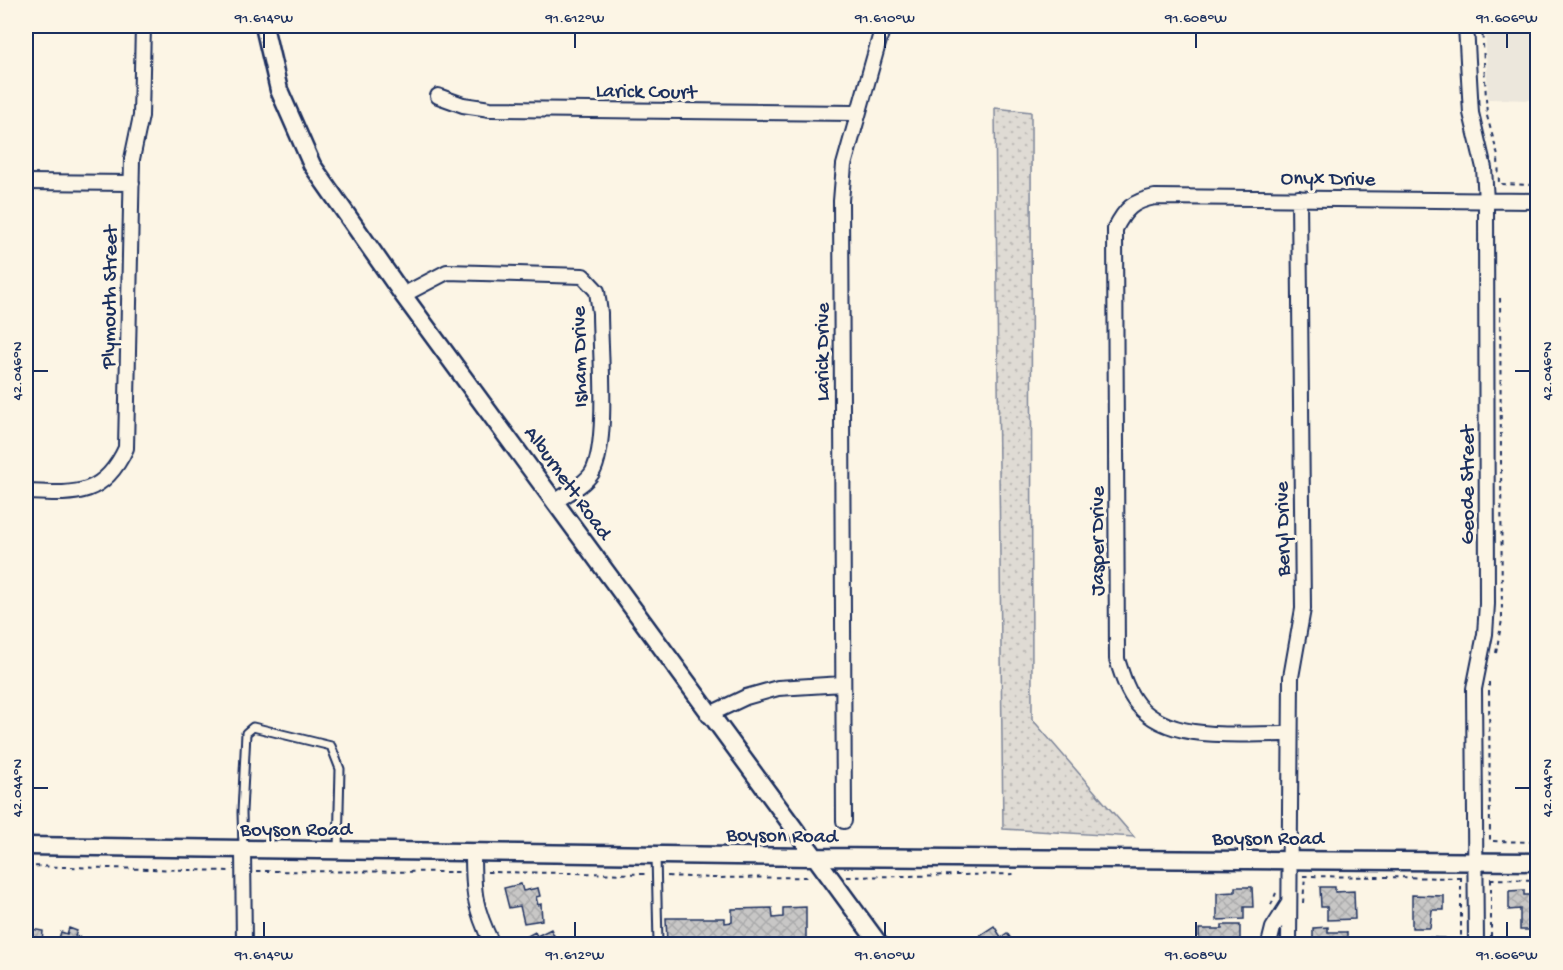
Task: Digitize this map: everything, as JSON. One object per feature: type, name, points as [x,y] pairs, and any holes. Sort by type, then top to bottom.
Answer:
[{"type":"street","name":"Plymouth Street","points":[[26,492],[84,492],[103,483],[118,467],[126,448],[132,159],[141,117],[143,26]]},
{"type":"street","name":"Alburnett Road","points":[[264,26],[279,90],[312,165],[403,295],[556,501],[708,715],[879,945]]},
{"type":"street","name":"Larick Drive","points":[[844,821],[841,201],[844,165],[856,113],[883,26]]},
{"type":"street","name":"Geode Street","points":[[1466,26],[1471,113],[1484,168],[1486,201],[1487,604],[1485,634],[1474,689],[1476,945]]},
{"type":"street","name":"Larick Court","points":[[438,96],[463,105],[490,109],[856,113]]},
{"type":"street","points":[[26,182],[132,183]]},
{"type":"street","name":"Onyx Drive","points":[[1123,213],[1136,201],[1155,196],[1538,201]]},
{"type":"street","name":"Beryl Drive","points":[[1289,945],[1291,677],[1303,609],[1299,198]]},
{"type":"street","name":"Jasper Drive","points":[[1123,213],[1115,229],[1117,659],[1125,685],[1138,706],[1158,722],[1188,733],[1289,734]]},
{"type":"street","name":"Isham Drive","points":[[403,295],[447,272],[583,276],[597,291],[600,313],[601,449],[591,473],[580,485],[556,501]]},
{"type":"street","points":[[708,715],[746,697],[778,688],[843,684]]},
{"type":"street","name":"Boyson Road","points":[[26,846],[243,851],[1538,862]]},
{"type":"street","points":[[243,851],[244,945]]},
{"type":"street","points":[[473,852],[473,888],[478,914],[492,945]]},
{"type":"street","points":[[1269,945],[1273,928],[1290,903]]},
{"type":"lane","points":[[243,851],[242,812],[246,733],[253,727],[331,746],[340,769],[338,851]]},
{"type":"lane","points":[[656,855],[658,945]]},
{"type":"path","points":[[1482,26],[1487,116],[1498,156],[1499,184],[1538,185]]},
{"type":"path","points":[[26,866],[228,871]]},
{"type":"path","points":[[1460,871],[1461,945]]},
{"type":"path","points":[[256,872],[465,872]]},
{"type":"path","points":[[863,877],[1022,874]]},
{"type":"path","points":[[1300,876],[1466,879]]},
{"type":"path","points":[[1484,879],[1538,880]]},
{"type":"path","points":[[1491,879],[1491,945]]},
{"type":"path","points":[[1270,908],[1276,885]]},
{"type":"shaded area","points":[[1485,26],[1537,26],[1537,100],[1488,99]]},
{"type":"shaded area","points":[[995,108],[1031,112],[1032,719],[1134,837],[1003,829]]},
{"type":"building","points":[[521,884],[523,891],[538,888],[540,896],[536,897],[538,905],[541,904],[542,920],[524,923],[520,906],[509,908],[504,888]]},
{"type":"building","points":[[1235,887],[1252,887],[1253,907],[1244,907],[1244,919],[1217,920],[1217,893],[1235,892]]},
{"type":"building","points":[[1320,887],[1335,887],[1335,892],[1354,891],[1355,919],[1327,920],[1327,907],[1321,907]]},
{"type":"building","points":[[1524,890],[1524,895],[1538,895],[1538,930],[1520,930],[1520,909],[1509,910],[1509,891]]},
{"type":"building","points":[[1412,895],[1444,896],[1444,910],[1432,910],[1430,928],[1412,928]]},
{"type":"building","points":[[806,907],[806,944],[667,944],[666,918],[725,918],[725,923],[732,922],[732,909],[772,908],[773,918],[783,917],[783,908]]},
{"type":"building","points":[[1222,925],[1240,925],[1240,944],[1205,944],[1205,940],[1199,940],[1199,929],[1222,929]]},
{"type":"building","points":[[994,926],[1001,937],[1007,933],[1014,943],[981,944],[976,938]]},
{"type":"building","points":[[1328,927],[1328,932],[1347,932],[1347,944],[1313,944],[1313,928]]},
{"type":"building","points":[[26,928],[43,931],[42,942],[48,944],[26,944]]},
{"type":"building","points":[[69,928],[77,931],[75,936],[85,939],[84,944],[57,944],[61,932],[67,934]]},
{"type":"building","points":[[551,929],[558,944],[525,944],[522,939],[535,932],[537,936]]},
{"type":"building","points":[[1418,937],[1444,938],[1444,944],[1418,944]]}]
